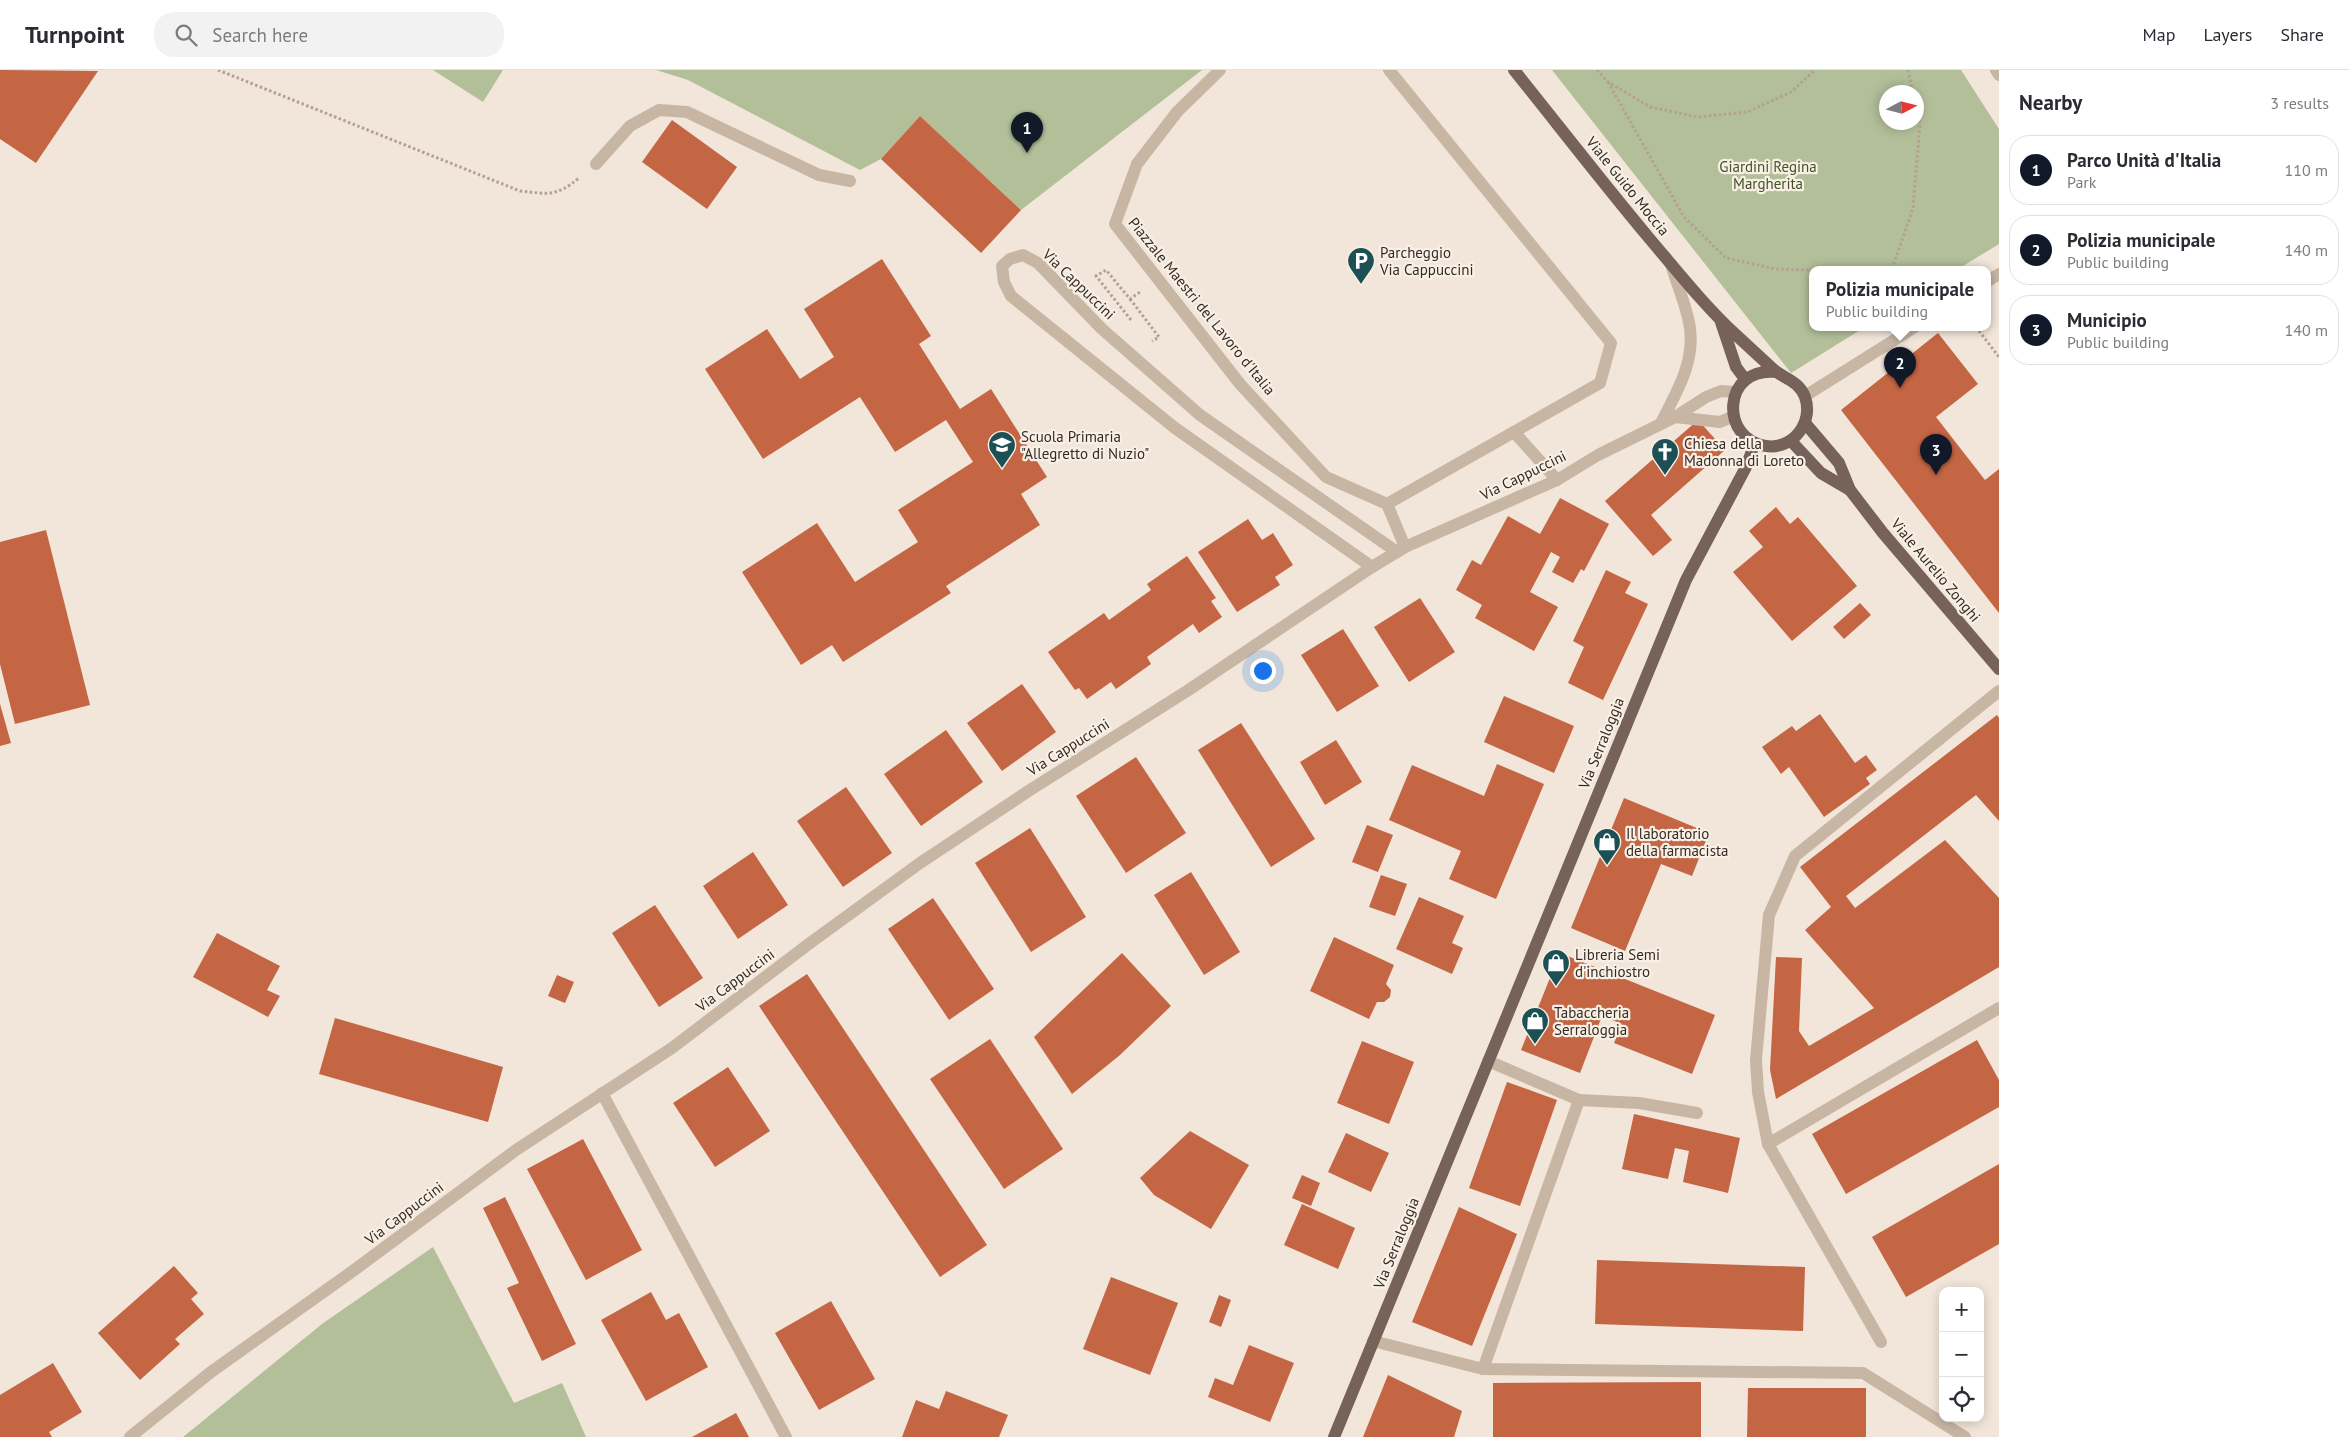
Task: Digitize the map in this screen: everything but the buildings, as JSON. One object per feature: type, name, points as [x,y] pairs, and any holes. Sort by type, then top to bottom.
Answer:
[{"type":"main road","name":"Viale Guido Moccia","points":[[1514,70],[1671,264],[1720,319],[1777,372],[1798,385],[1805,396]]},
{"type":"main road","name":"Viale Guido Moccia","points":[[1720,319],[1736,367],[1745,379]]},
{"type":"main road","points":[[1777,372],[1766,371],[1745,379],[1736,392],[1734,416],[1742,433],[1755,443],[1766,446],[1778,446],[1791,441],[1805,423],[1807,410],[1805,396]]},
{"type":"main road","name":"Viale Aurelio Zonghi","points":[[1805,423],[1839,463],[1850,490],[1883,533],[1999,669]]},
{"type":"main road","name":"Viale Aurelio Zonghi","points":[[1791,441],[1821,473],[1850,490]]},
{"type":"main road","name":"Via Serraloggia","points":[[1334,1437],[1686,580],[1746,467],[1755,443]]},
{"type":"street","name":"Piazzale Maestri del Lavoro d'Italia","points":[[1220,70],[1177,112],[1137,164],[1115,224],[1240,384],[1326,478],[1388,504]]},
{"type":"street","points":[[1389,70],[1611,343],[1600,383],[1388,504],[1401,549]]},
{"type":"street","points":[[1996,70],[1999,75]]},
{"type":"street","points":[[596,164],[630,126],[659,110],[687,112],[819,175],[850,181]]},
{"type":"street","name":"Via Cappuccini","points":[[1372,567],[1175,428],[1011,296],[1004,282],[1002,266],[1010,259],[1023,255],[1038,263],[1102,329],[1200,415],[1401,549]]},
{"type":"street","points":[[1661,423],[1685,374],[1690,344],[1690,327],[1671,264]]},
{"type":"street","points":[[1805,396],[1909,331]]},
{"type":"street","name":"Via Cappuccini","points":[[130,1437],[211,1372],[357,1268],[516,1150],[672,1048],[810,943],[920,863],[1030,790],[1188,691],[1372,567],[1401,549],[1556,480],[1661,423],[1676,417],[1706,397],[1721,391],[1736,392]]},
{"type":"street","name":"Via Cappuccini","points":[[1676,417],[1720,422],[1734,416]]},
{"type":"street","points":[[1514,432],[1556,480]]},
{"type":"street","points":[[1882,1342],[1768,1144],[1758,1092],[1756,1060],[1769,915],[1795,856],[1999,691]]},
{"type":"street","points":[[1768,1144],[1999,1008]]},
{"type":"street","points":[[1488,1061],[1579,1100],[1639,1103],[1697,1113]]},
{"type":"street","points":[[602,1093],[786,1437]]},
{"type":"street","points":[[1483,1369],[1579,1100]]},
{"type":"street","points":[[1373,1341],[1483,1369],[1863,1373],[1965,1437]]},
{"type":"path","points":[[218,70],[520,191],[550,195],[572,184],[596,164]]},
{"type":"path","points":[[1597,70],[1608,82],[1684,217],[1726,258],[1776,269],[1809,270]]},
{"type":"path","points":[[1608,82],[1650,107],[1698,117],[1746,112],[1791,92],[1815,70]]},
{"type":"path","points":[[1908,70],[1911,85]]},
{"type":"path","points":[[1893,266],[1913,208],[1919,130]]},
{"type":"path","points":[[1118,306],[1096,276],[1106,270],[1160,337]]},
{"type":"path","points":[[1130,299],[1140,292]]},
{"type":"path","points":[[1979,331],[1999,357]]},
{"type":"green space","points":[[433,70],[503,70],[483,102]]},
{"type":"green space","points":[[656,70],[1202,70],[1021,210],[920,116],[881,159],[860,170],[688,80]]},
{"type":"green space","name":"Giardini Regina Margherita","points":[[1552,70],[1961,70],[1999,129],[1999,244],[1963,266],[1809,266],[1809,331],[1859,331],[1791,373]]},
{"type":"green space","points":[[433,1247],[514,1403],[562,1383],[586,1437],[183,1437],[322,1324]]},
{"type":"place","name":"Parco Unità d'Italia","points":[[1027,153]]},
{"type":"place","name":"Parcheggio Via Cappuccini","points":[[1361,285]]},
{"type":"place","name":"Polizia municipale","points":[[1900,388]]},
{"type":"place","name":"Scuola Primaria \"Allegretto di Nuzio\"","points":[[1002,469]]},
{"type":"place","name":"Municipio","points":[[1936,475]]},
{"type":"place","name":"Chiesa della Madonna di Loreto","points":[[1665,476]]},
{"type":"place","name":"Il laboratorio della farmacista","points":[[1607,866]]},
{"type":"place","name":"Libreria Semi d'inchiostro","points":[[1556,987]]},
{"type":"place","name":"Tabaccheria Serraloggia","points":[[1535,1045]]}]
